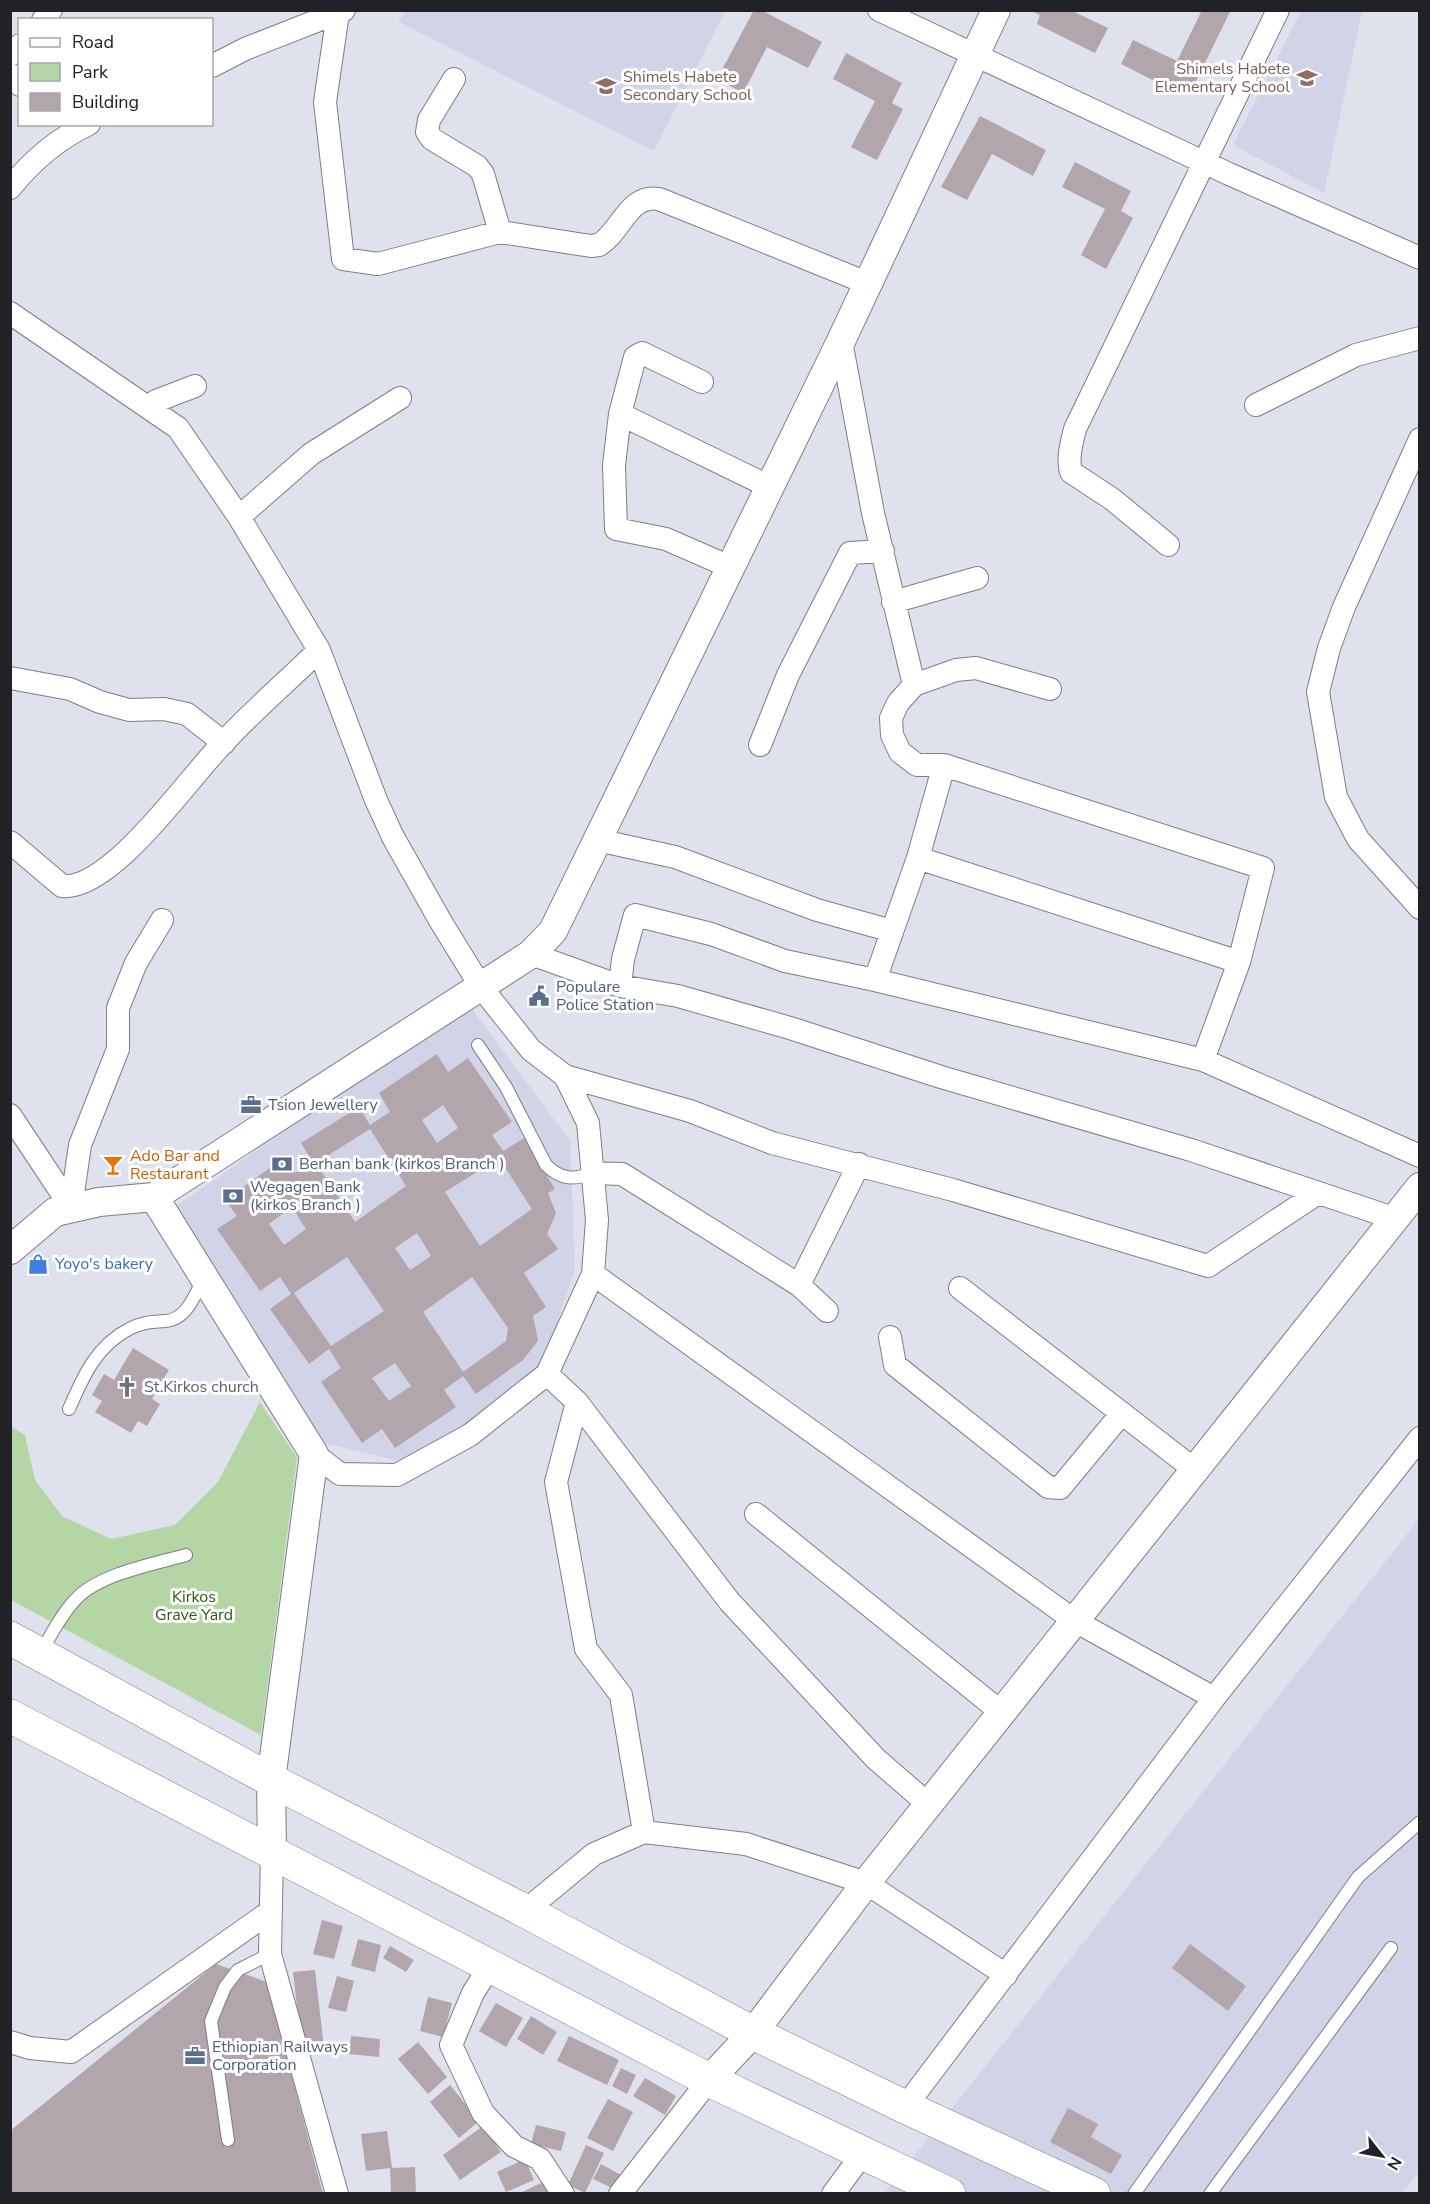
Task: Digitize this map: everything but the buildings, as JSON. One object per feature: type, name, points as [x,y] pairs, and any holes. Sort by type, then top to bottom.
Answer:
[{"type":"main road","points":[[10,1638],[272,1780],[525,1911],[753,2034],[904,2108],[1094,2193]]},
{"type":"main road","points":[[10,1716],[709,2080],[949,2193]]},
{"type":"street","points":[[879,10],[1204,162],[1419,258]]},
{"type":"street","points":[[10,1250],[55,1212],[71,1207],[154,1197],[531,954],[552,931],[841,341],[996,10]]},
{"type":"street","points":[[1168,545],[1112,499],[1075,476],[1069,465],[1075,429],[1278,10]]},
{"type":"street","points":[[341,12],[325,102],[343,259],[378,264],[500,232],[591,246],[599,245],[638,202],[646,197],[659,199],[867,283]]},
{"type":"street","points":[[213,65],[245,49],[341,12]]},
{"type":"street","points":[[454,79],[429,120],[428,132],[432,139],[477,166],[483,174],[500,232]]},
{"type":"street","points":[[10,188],[23,172],[74,127]]},
{"type":"street","points":[[10,313],[178,428],[239,517],[320,650],[393,837],[481,987],[531,1050],[564,1076],[690,1111],[772,1143],[859,1164],[1208,1266],[1318,1192]]},
{"type":"street","points":[[1256,405],[1356,355],[1419,338]]},
{"type":"street","points":[[841,341],[873,513],[914,685]]},
{"type":"street","points":[[702,382],[640,352],[635,357],[620,414],[614,465],[616,529],[666,539],[730,567]]},
{"type":"street","points":[[151,410],[156,400],[195,386]]},
{"type":"street","points":[[239,517],[311,454],[400,398]]},
{"type":"street","points":[[620,414],[770,487]]},
{"type":"street","points":[[1419,440],[1344,607],[1329,648],[1318,692],[1336,797],[1358,839],[1419,908]]},
{"type":"street","points":[[760,745],[788,675],[850,553],[883,551]]},
{"type":"street","points":[[893,602],[977,578]]},
{"type":"street","points":[[10,842],[62,886],[72,887],[102,872],[160,819],[224,742],[320,650]]},
{"type":"street","points":[[1050,689],[976,668],[956,670],[914,685],[898,703],[891,718],[892,735],[900,752],[916,765],[944,765],[1263,868],[1239,962],[1203,1060]]},
{"type":"street","points":[[10,678],[70,688],[100,702],[129,710],[164,709],[188,714],[224,742]]},
{"type":"street","points":[[875,980],[918,858],[944,765]]},
{"type":"street","points":[[597,840],[675,857],[817,910],[892,931]]},
{"type":"street","points":[[918,858],[1239,962]]},
{"type":"street","points":[[620,986],[623,959],[635,915],[711,934],[785,961],[875,980],[1203,1060],[1419,1156]]},
{"type":"street","points":[[71,1207],[80,1145],[118,1050],[118,1008],[136,963],[162,920]]},
{"type":"street","points":[[531,954],[620,986],[678,996],[790,1028],[941,1077],[1191,1150],[1396,1219]]},
{"type":"street","points":[[154,1197],[314,1454],[340,1474],[397,1475],[470,1435],[547,1374],[592,1274],[597,1220],[588,1123],[564,1076]]},
{"type":"street","points":[[10,1115],[71,1207]]},
{"type":"street","points":[[799,1285],[859,1164]]},
{"type":"street","points":[[593,1173],[622,1174],[799,1285],[827,1311]]},
{"type":"street","points":[[620,2193],[709,2080],[753,2034],[928,1804],[1396,1219],[1419,1187]]},
{"type":"street","points":[[592,1274],[1074,1621],[1214,1698]]},
{"type":"street","points":[[960,1288],[1195,1470]]},
{"type":"street","points":[[890,1337],[895,1365],[1048,1487],[1060,1488],[1122,1413]]},
{"type":"street","points":[[547,1374],[577,1402],[729,1601],[876,1759],[928,1804]]},
{"type":"street","points":[[577,1402],[556,1482],[586,1649],[621,1695],[644,1832]]},
{"type":"street","points":[[904,2108],[1214,1698],[1419,1438]]},
{"type":"street","points":[[314,1454],[272,1780],[270,1954],[337,2193]]},
{"type":"street","points":[[756,1514],[1001,1712]]},
{"type":"street","points":[[525,1911],[594,1854],[644,1832],[746,1844],[866,1883],[1006,1975]]},
{"type":"street","points":[[10,2042],[30,2048],[71,2052],[271,1911]]},
{"type":"street","points":[[489,1966],[473,1993],[451,2045],[483,2113],[514,2146],[540,2159],[563,2193]]},
{"type":"street","points":[[833,2193],[864,2152]]},
{"type":"lane","points":[[478,1045],[506,1087],[546,1165],[556,1175],[575,1180],[593,1173]]},
{"type":"lane","points":[[69,1409],[88,1366],[112,1340],[138,1325],[177,1318],[187,1309],[204,1277]]},
{"type":"lane","points":[[40,1654],[74,1600],[87,1588],[133,1570],[186,1555]]},
{"type":"lane","points":[[1134,2193],[1358,1877],[1419,1822]]},
{"type":"lane","points":[[1210,2193],[1390,1948]]},
{"type":"lane","points":[[228,2140],[211,2021],[225,1987],[238,1970],[270,1954]]},
{"type":"shaded area","name":"Shimels Habete Secondary School","points":[[405,10],[725,11],[654,151],[399,22]]},
{"type":"shaded area","name":"Shimels Habete Elementary School","points":[[1301,11],[1362,11],[1324,193],[1233,145]]},
{"type":"shaded area","points":[[469,1005],[570,1141],[575,1269],[539,1376],[407,1463],[312,1440],[170,1210]]},
{"type":"shaded area","points":[[1419,1519],[1420,2171],[1402,2193],[884,2194]]},
{"type":"green space","name":"Kirkos Grave Yard","points":[[260,1402],[297,1458],[261,1735],[11,1600],[10,1426],[25,1435],[35,1480],[62,1516],[111,1539],[175,1525],[218,1482]]},
{"type":"place","name":"Shimels Habete Elementary School","points":[[1307,78]]},
{"type":"place","name":"Shimels Habete Secondary School","points":[[606,86]]},
{"type":"place","name":"Populare Police Station","points":[[539,996]]},
{"type":"place","name":"Tsion Jewellery","points":[[251,1105]]},
{"type":"place","name":"Berhan bank (kirkos Branch )","points":[[282,1164]]},
{"type":"place","name":"Ado Bar and Restaurant","points":[[113,1165]]},
{"type":"place","name":"Wegagen Bank (kirkos Branch )","points":[[233,1196]]},
{"type":"place","name":"Yoyo's bakery","points":[[38,1264]]},
{"type":"place","name":"St.Kirkos church","points":[[127,1387]]},
{"type":"place","name":"Ethiopian Railways Corporation","points":[[195,2056]]}]
